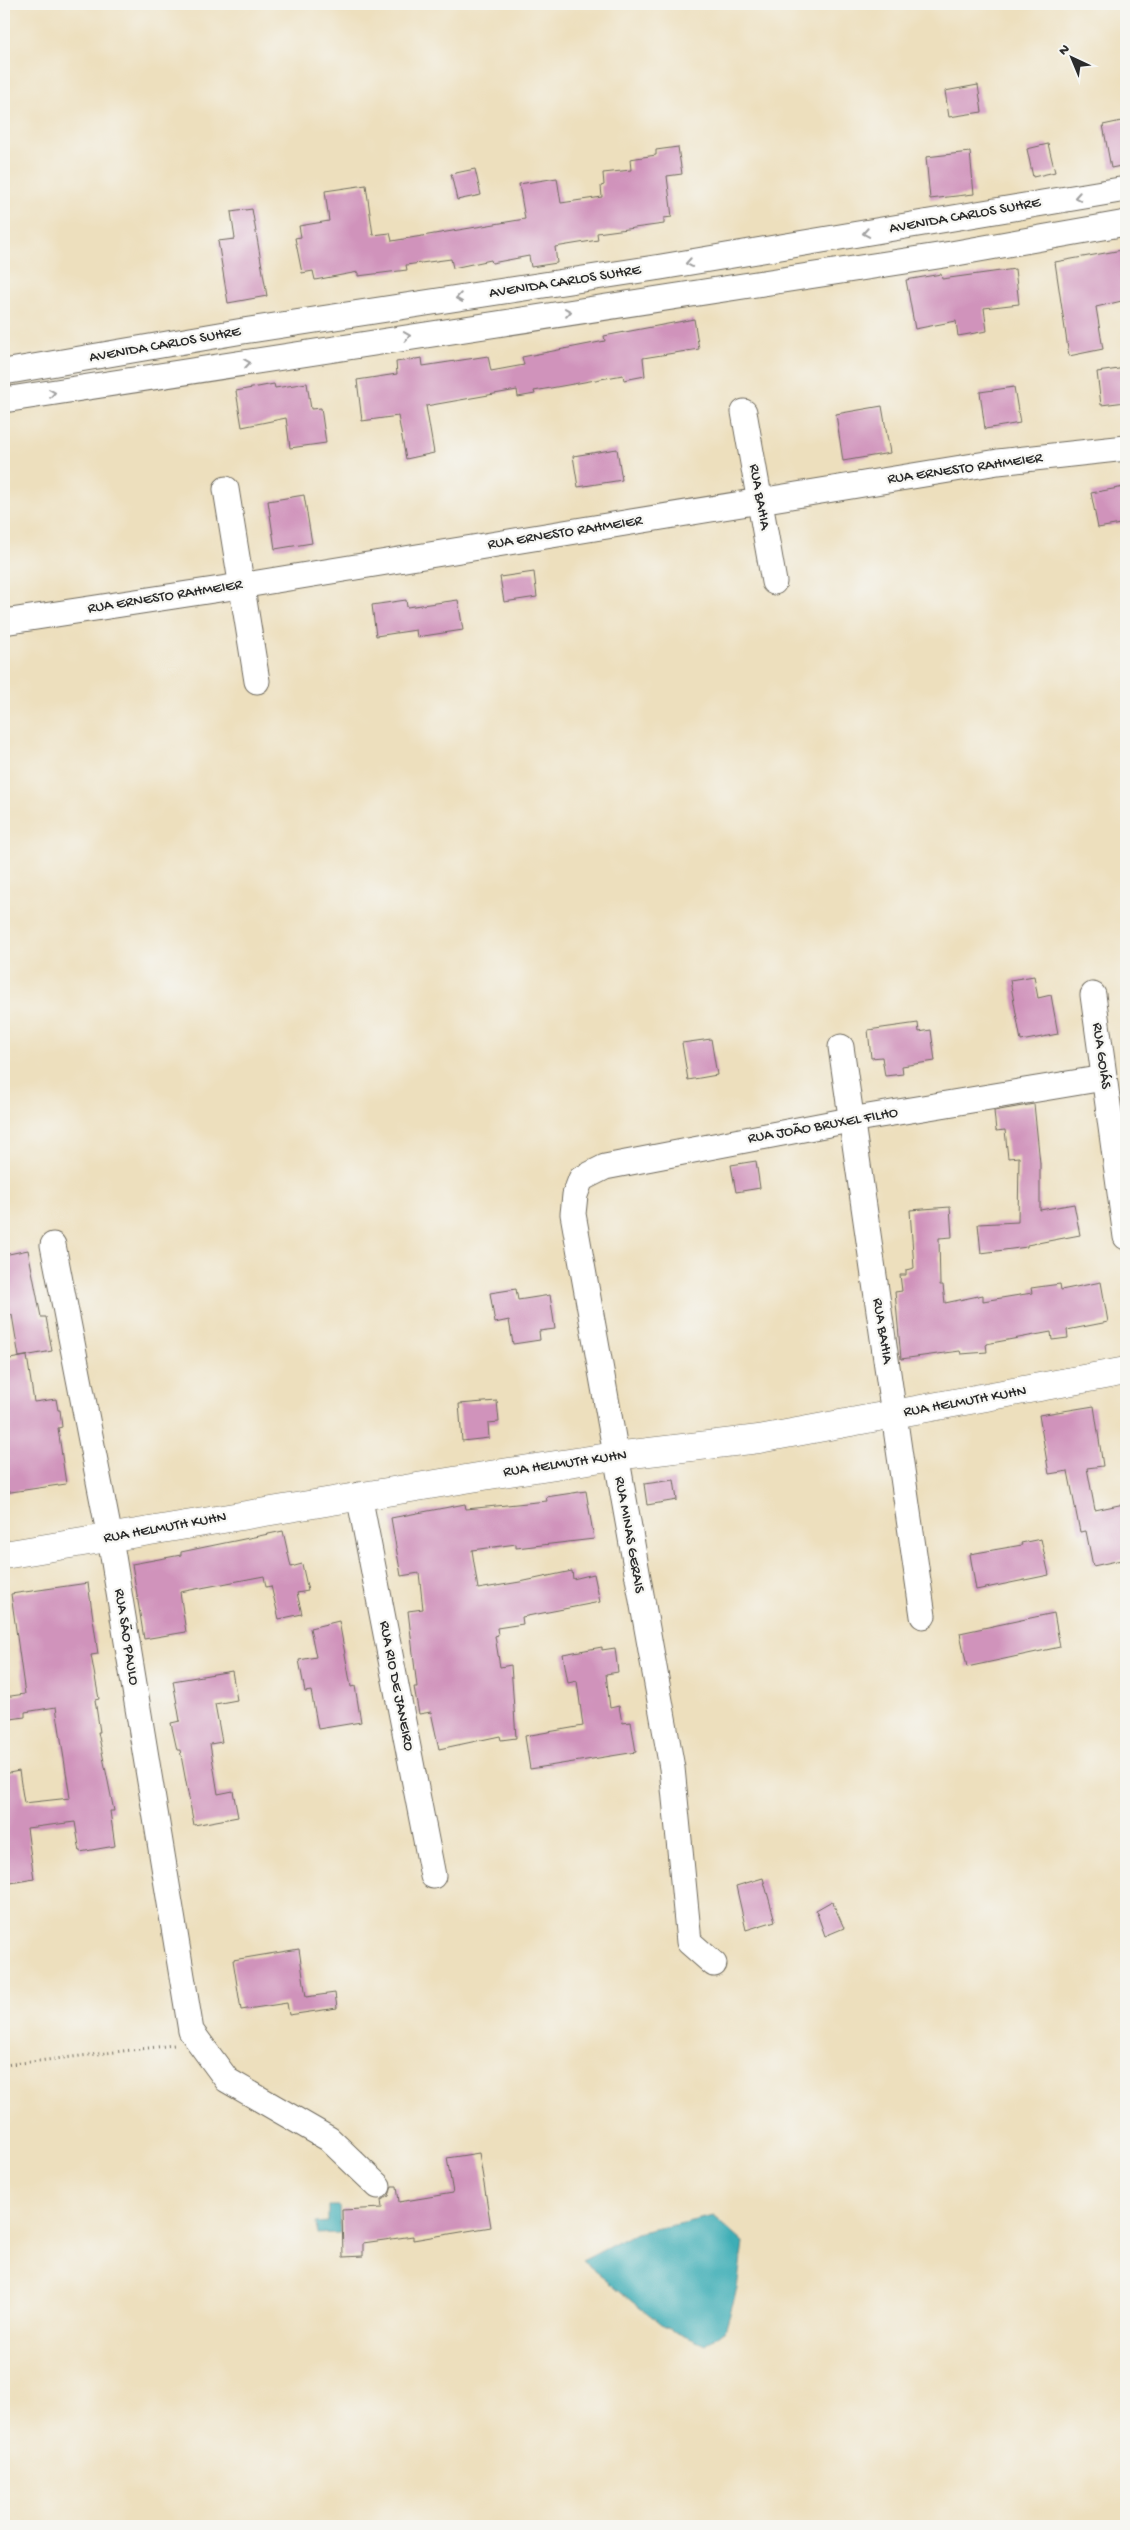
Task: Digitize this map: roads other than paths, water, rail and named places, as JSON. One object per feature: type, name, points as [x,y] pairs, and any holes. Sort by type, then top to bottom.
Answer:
[{"type":"main road","name":"RUA HELMUTH KUHN","points":[[4,1555],[359,1495],[615,1456],[759,1440],[1126,1371]]},
{"type":"street","name":"AVENIDA CARLOS SUHRE","points":[[4,372],[209,337],[715,258],[1126,189]]},
{"type":"street","name":"AVENIDA CARLOS SUHRE","points":[[4,400],[214,368],[416,334],[942,255],[1126,223]]},
{"type":"street","points":[[715,258],[718,290]]},
{"type":"street","points":[[209,337],[214,368]]},
{"type":"street","name":"RUA BAHIA","points":[[744,412],[774,582]]},
{"type":"street","name":"RUA ERNESTO RAHMEIER","points":[[4,622],[240,586],[998,462],[1126,448]]},
{"type":"street","points":[[226,489],[256,681]]},
{"type":"street","name":"RUA GOIÁS","points":[[1093,995],[1126,1237]]},
{"type":"street","name":"RUA BAHIA","points":[[841,1047],[922,1616]]},
{"type":"street","name":"RUA JOÃO BRUXEL FILHO","points":[[573,1214],[575,1195],[581,1178],[605,1167],[850,1120],[1104,1078]]},
{"type":"street","name":"RUA MINAS GERAIS","points":[[573,1214],[672,1768],[689,1942],[714,1964]]},
{"type":"street","name":"RUA SÃO PAULO","points":[[53,1245],[110,1538],[195,2036],[227,2080],[329,2140],[378,2186]]},
{"type":"street","name":"RUA RIO DE JANEIRO","points":[[359,1495],[433,1876]]},
{"type":"water","points":[[328,2206],[339,2206],[340,2233],[317,2234],[316,2223],[328,2222]]},
{"type":"water","points":[[714,2216],[743,2242],[737,2289],[725,2330],[705,2345],[661,2325],[582,2261],[636,2233]]}]
